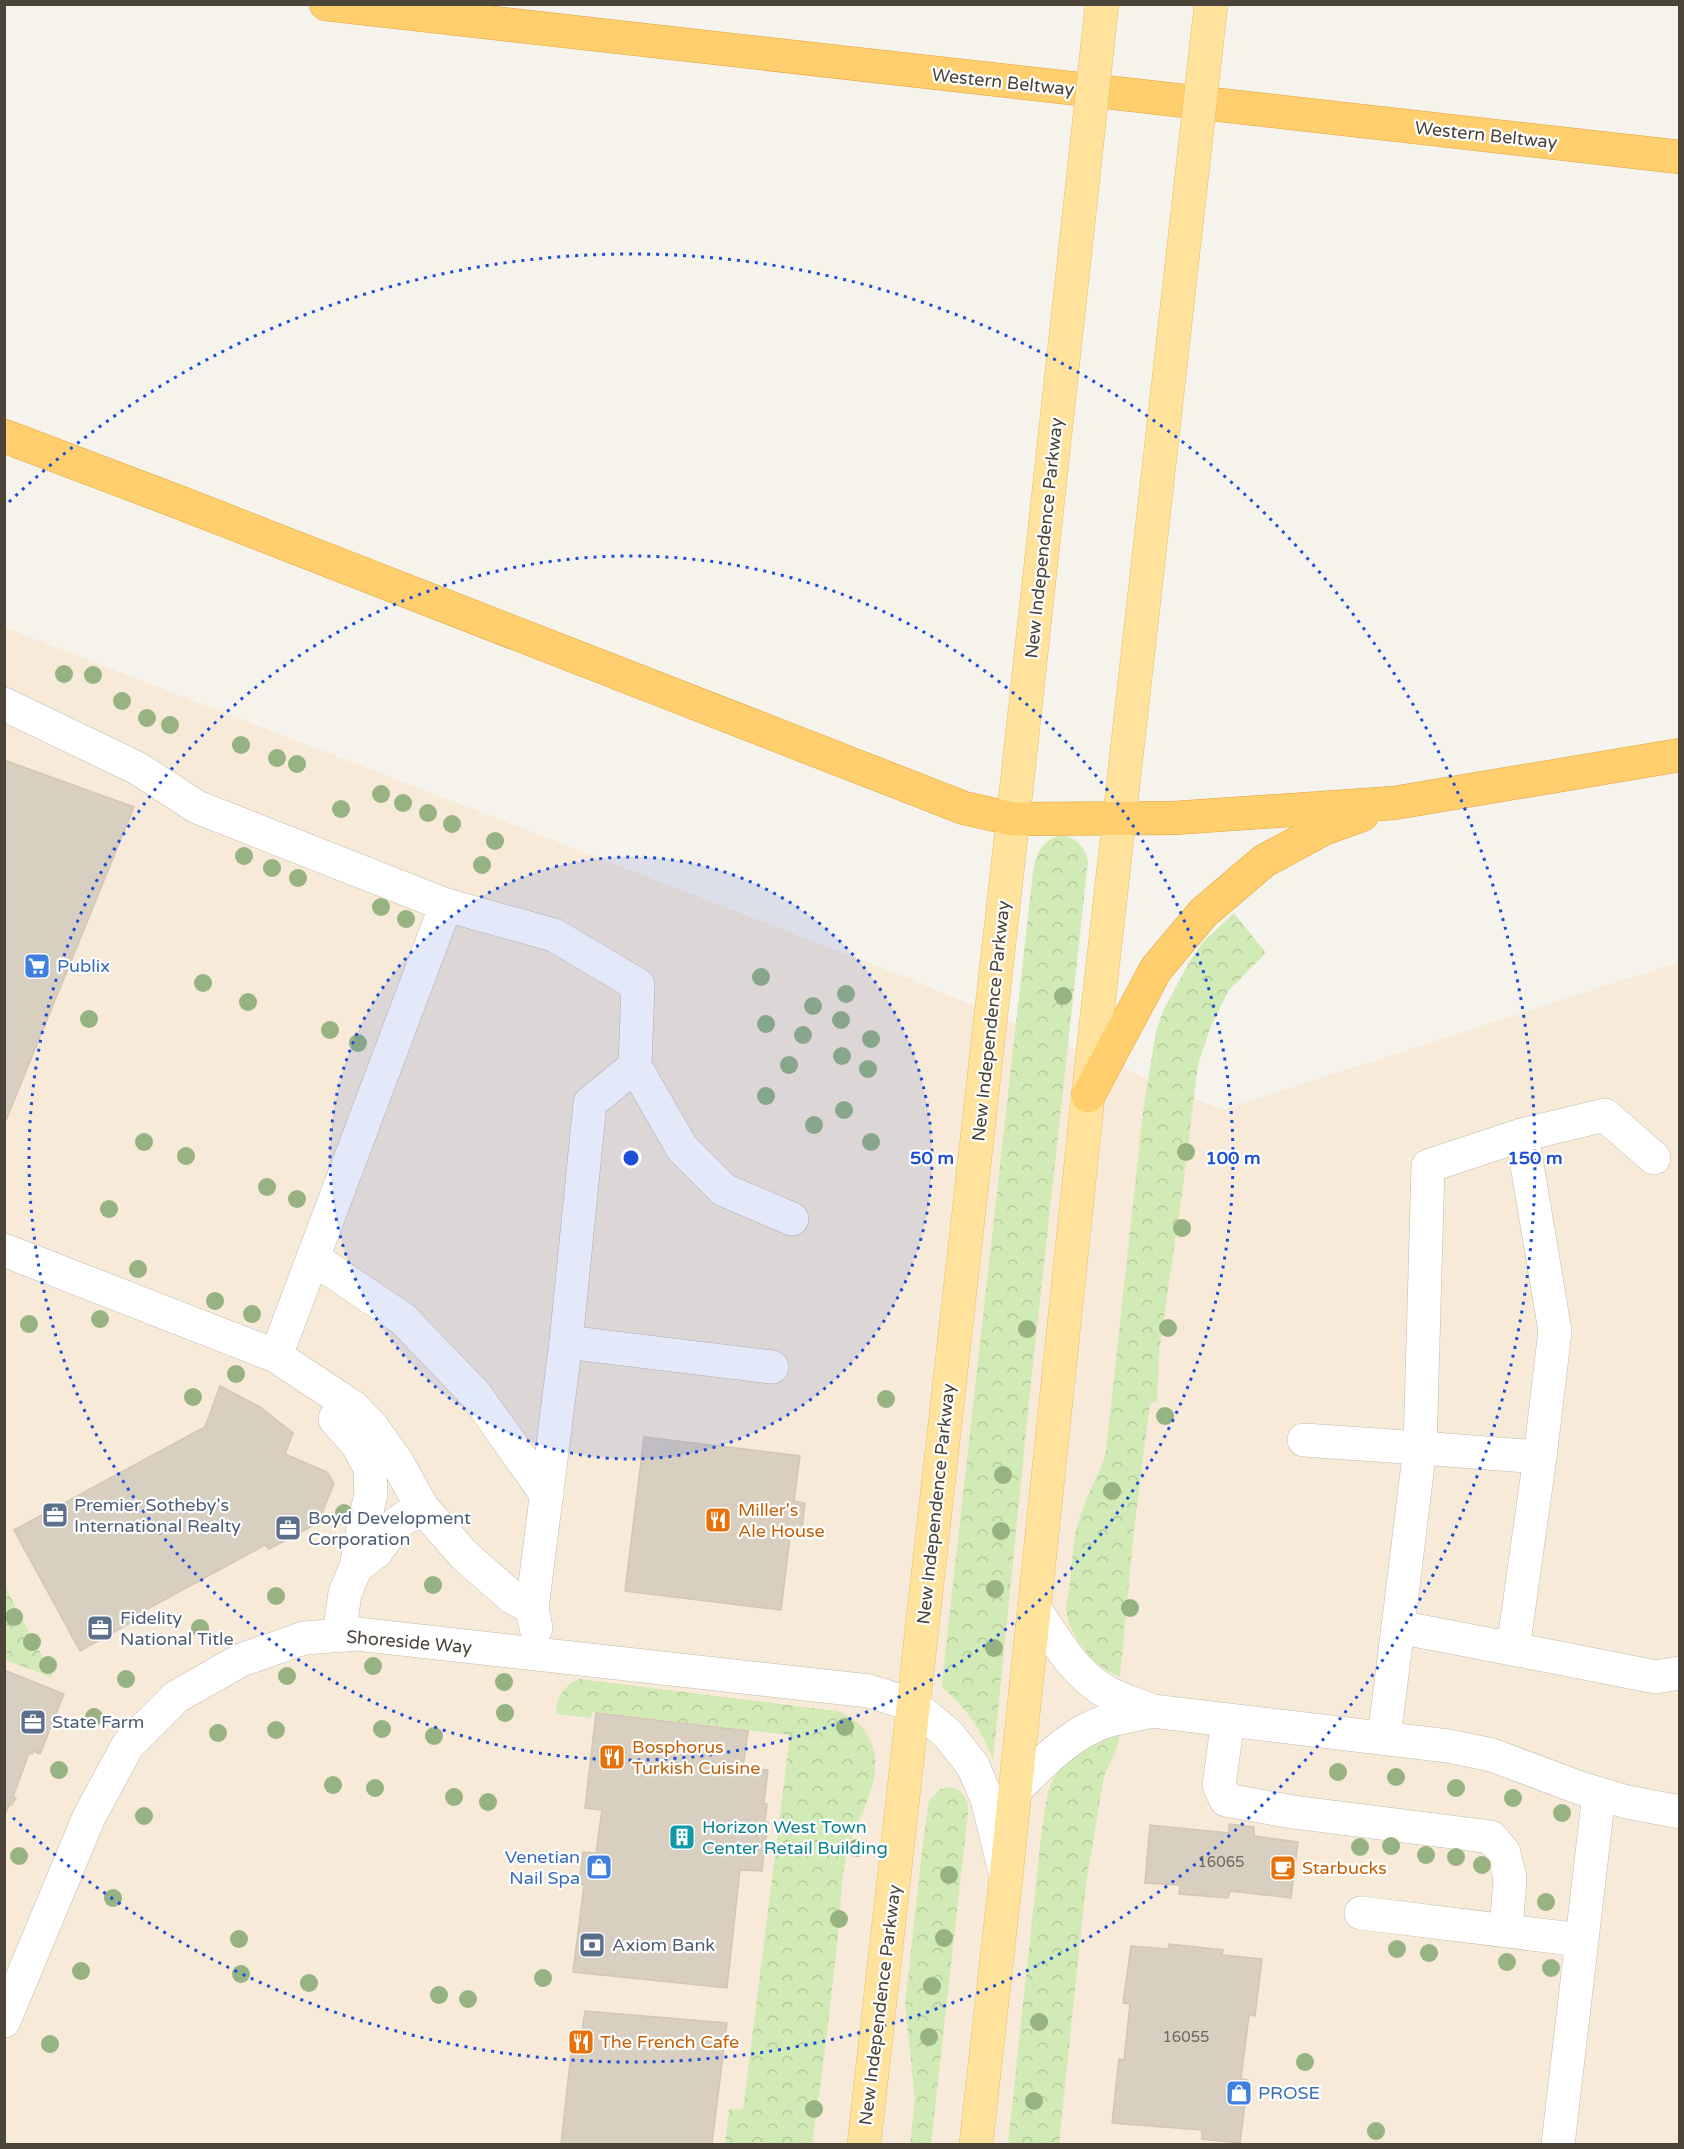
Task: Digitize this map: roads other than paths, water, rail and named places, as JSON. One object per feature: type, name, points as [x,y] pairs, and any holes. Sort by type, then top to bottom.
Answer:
[{"type":"highway","name":"Western Beltway","points":[[326,4],[1680,157]]},
{"type":"highway","points":[[4,436],[964,808],[1013,819],[1174,818],[1394,803],[1680,755]]},
{"type":"highway","points":[[1088,1096],[1156,969],[1203,913],[1264,861],[1323,829],[1394,803]]},
{"type":"main road","name":"New Independence Parkway","points":[[864,2145],[1102,4]]},
{"type":"main road","points":[[976,2145],[1088,1096],[1211,4]]},
{"type":"street","points":[[4,704],[137,768],[197,807],[446,905],[554,935],[638,985],[635,1066],[682,1148],[724,1190],[792,1219]]},
{"type":"street","points":[[276,1356],[446,905]]},
{"type":"street","points":[[542,1655],[532,1608],[566,1341],[590,1103],[635,1066]]},
{"type":"street","points":[[1383,1738],[1420,1448],[1428,1166],[1522,1136],[1605,1115],[1654,1158]]},
{"type":"street","points":[[1513,1648],[1555,1331],[1522,1136]]},
{"type":"street","points":[[4,1251],[276,1356],[353,1407],[373,1428],[397,1462],[422,1507],[464,1555],[513,1598],[532,1608]]},
{"type":"street","points":[[313,1258],[403,1319],[476,1395],[547,1495]]},
{"type":"street","points":[[566,1341],[772,1367]]},
{"type":"street","points":[[276,1356],[357,1444],[370,1468],[371,1494],[356,1567],[345,1593],[339,1636]]},
{"type":"street","points":[[1304,1440],[1540,1457]]},
{"type":"street","points":[[356,1567],[376,1552],[398,1523],[422,1507]]},
{"type":"street","points":[[1034,1608],[1067,1657],[1088,1678],[1107,1692],[1152,1711],[1448,1746],[1492,1755],[1627,1802],[1680,1812]]},
{"type":"street","points":[[1398,1627],[1656,1677],[1680,1673]]},
{"type":"street","name":"Shoreside Way","points":[[4,2020],[89,1817],[128,1745],[176,1697],[241,1660],[304,1638],[357,1634],[869,1691],[913,1705]]},
{"type":"street","points":[[913,1705],[948,1734],[973,1766],[987,1799],[1006,1877]]},
{"type":"street","points":[[1015,1790],[1060,1746],[1082,1732],[1106,1722],[1152,1711]]},
{"type":"street","points":[[1228,1720],[1219,1785],[1226,1800],[1301,1813],[1491,1837],[1504,1853],[1510,1878],[1506,1931]]},
{"type":"street","points":[[1557,2145],[1599,1794]]},
{"type":"street","points":[[1361,1913],[1581,1940]]},
{"type":"place","name":"Publix","points":[[37,966]]},
{"type":"place","name":"Premier Sotheby's International Realty","points":[[55,1515]]},
{"type":"place","name":"Miller's Ale House","points":[[718,1520]]},
{"type":"place","name":"Boyd Development Corporation","points":[[288,1528]]},
{"type":"place","name":"Fidelity National Title","points":[[100,1628]]},
{"type":"place","name":"State Farm","points":[[33,1722]]},
{"type":"place","name":"Bosphorus Turkish Cuisine","points":[[612,1757]]},
{"type":"place","name":"Horizon West Town Center Retail Building","points":[[682,1837]]},
{"type":"place","name":"Venetian Nail Spa","points":[[599,1867]]},
{"type":"place","name":"Starbucks","points":[[1283,1868]]},
{"type":"place","name":"Axiom Bank","points":[[592,1945]]},
{"type":"place","name":"The French Cafe","points":[[581,2042]]},
{"type":"place","name":"PROSE","points":[[1239,2093]]}]
